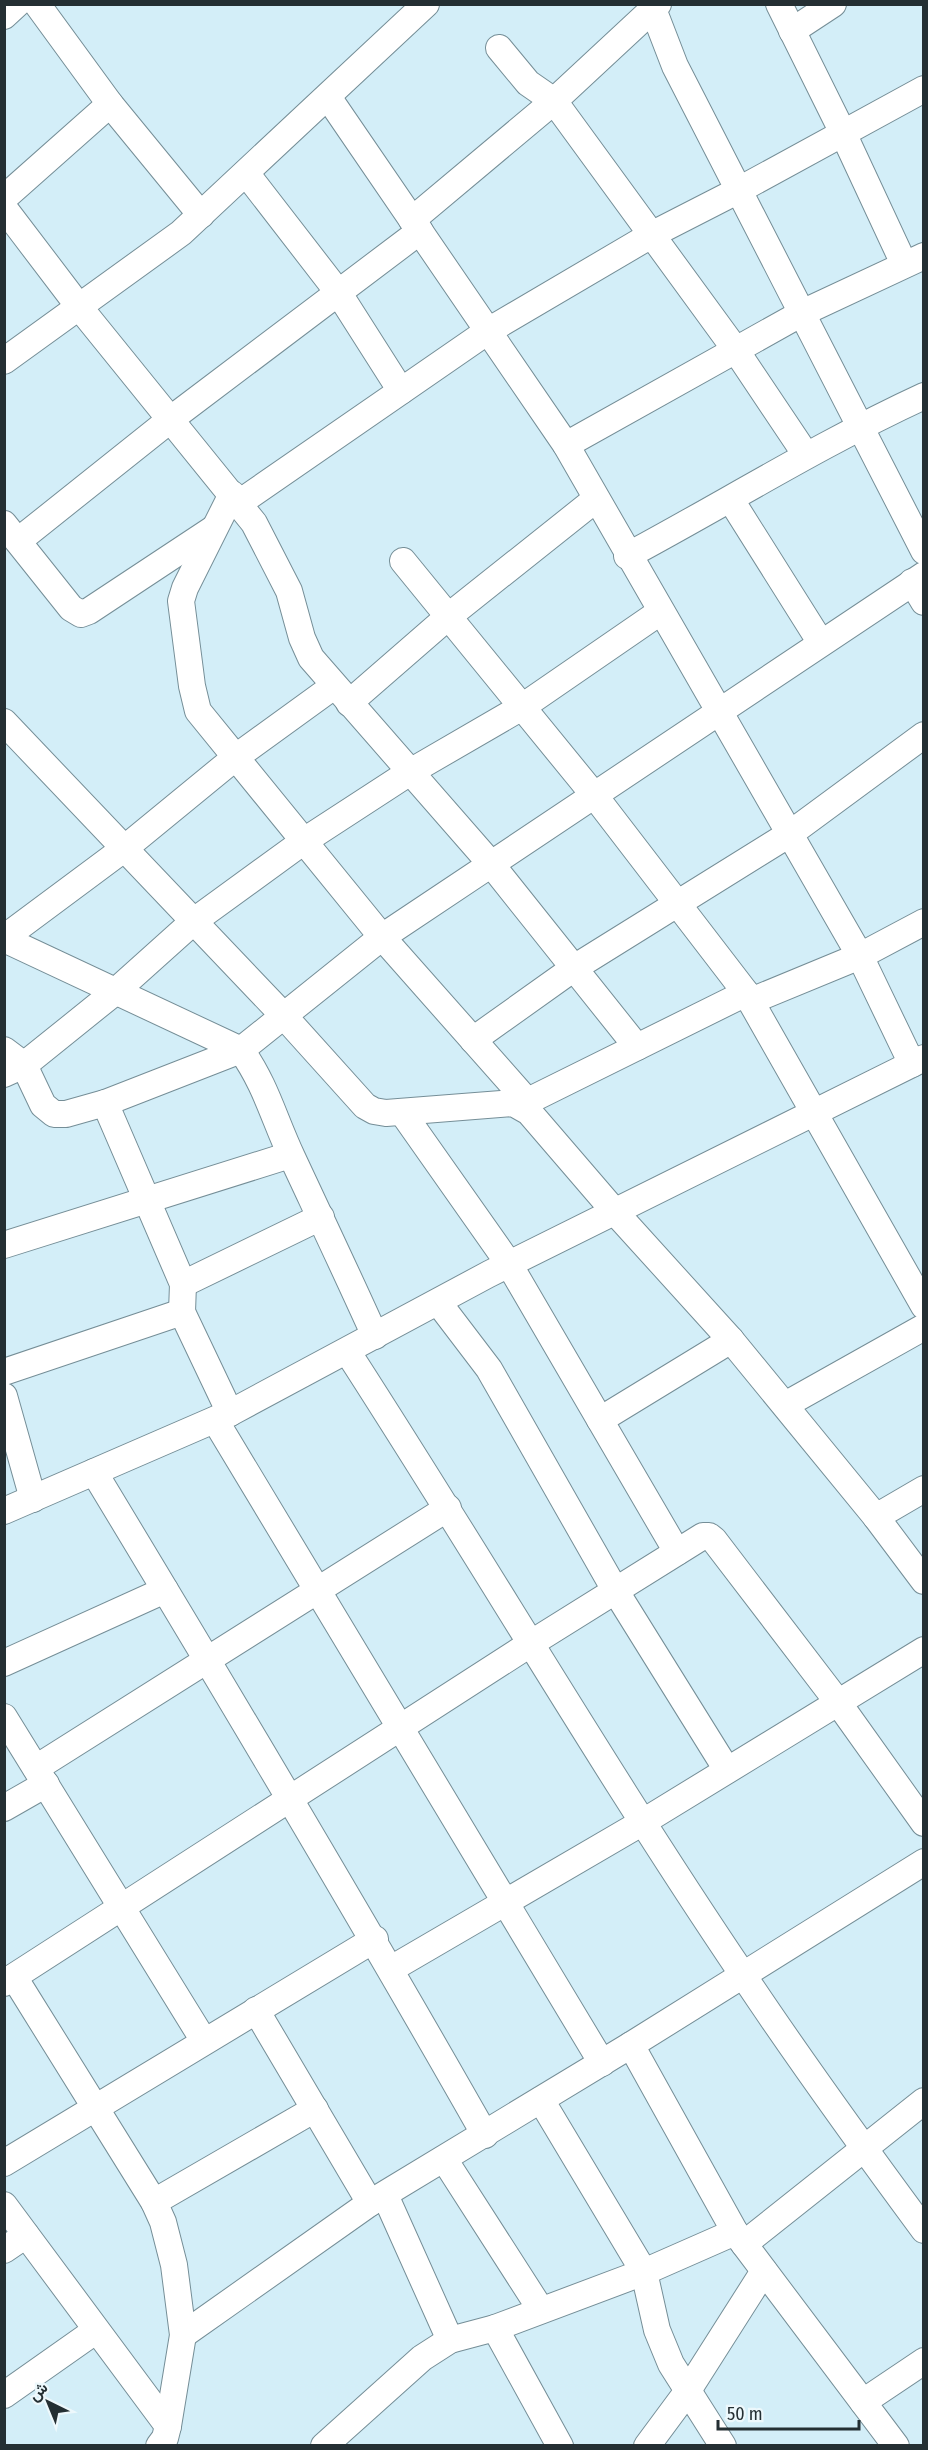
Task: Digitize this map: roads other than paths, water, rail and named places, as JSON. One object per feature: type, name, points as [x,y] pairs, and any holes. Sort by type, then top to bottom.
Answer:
[{"type":"street","points":[[38,4],[110,104],[201,215]]},
{"type":"street","points":[[566,446],[801,313],[914,260],[843,133],[778,4]]},
{"type":"street","points":[[792,31],[833,4]]},
{"type":"street","points":[[216,527],[89,611],[81,614],[70,608],[8,530],[171,419],[338,292],[554,101],[655,7],[675,66],[924,551]]},
{"type":"street","points":[[4,361],[181,233],[328,97],[417,8]]},
{"type":"street","points":[[499,48],[528,83],[554,101],[735,349],[806,455]]},
{"type":"street","points":[[924,89],[653,234],[488,331],[401,391],[236,498],[216,527],[185,588],[181,614],[198,711],[382,937],[473,1040],[529,1112],[615,1212],[731,1340],[876,1517],[924,1581]]},
{"type":"street","points":[[4,1511],[222,1416],[509,1264],[918,1061],[791,833],[627,556],[566,446],[328,97]]},
{"type":"street","points":[[4,198],[110,104]]},
{"type":"street","points":[[246,173],[338,292],[401,391]]},
{"type":"street","points":[[4,208],[80,308],[254,523],[289,591],[302,638],[311,658],[491,864],[637,1047]]},
{"type":"street","points":[[627,556],[731,500],[806,455],[924,396]]},
{"type":"street","points":[[375,1336],[321,1216],[290,1155],[266,1091],[256,1070],[241,1050],[4,938],[125,848],[236,757],[342,694],[449,616],[596,499]]},
{"type":"street","points":[[731,500],[822,643]]},
{"type":"street","points":[[403,561],[594,795],[749,997],[924,1306]]},
{"type":"street","points":[[660,612],[522,707],[410,772],[304,841],[194,921],[116,991],[11,1063],[43,1105],[54,1114],[66,1114],[105,1103],[241,1050],[382,937],[822,643],[920,586]]},
{"type":"street","points":[[4,722],[283,1015],[365,1106],[374,1111],[386,1113],[486,1104],[524,1104],[637,1047],[749,997],[860,956],[924,922]]},
{"type":"street","points":[[473,1040],[574,968],[791,833],[924,735]]},
{"type":"street","points":[[105,1103],[183,1284],[182,1312],[222,1416],[399,1728],[602,2063]]},
{"type":"street","points":[[402,1112],[509,1264],[677,1552]]},
{"type":"street","points":[[4,1245],[290,1155]]},
{"type":"street","points":[[183,1284],[321,1216]]},
{"type":"street","points":[[438,1302],[489,1369],[615,1590],[727,1770]]},
{"type":"street","points":[[4,1372],[182,1312]]},
{"type":"street","points":[[784,1405],[924,1328]]},
{"type":"street","points":[[600,1420],[731,1340]]},
{"type":"street","points":[[347,1351],[448,1508],[530,1644],[743,1976],[924,2229]]},
{"type":"street","points":[[4,1396],[33,1499]]},
{"type":"street","points":[[94,1472],[375,1939],[484,2135]]},
{"type":"street","points":[[876,1517],[924,1489]]},
{"type":"street","points":[[4,1808],[41,1776],[208,1661],[448,1508]]},
{"type":"street","points":[[163,2436],[183,2335],[174,2265],[163,2222],[154,2202],[95,2107],[9,1980],[530,1644],[703,1536],[712,1538],[837,1701],[924,1823]]},
{"type":"street","points":[[4,1663],[165,1590]]},
{"type":"street","points":[[391,1969],[643,1822],[837,1701],[924,1650]]},
{"type":"street","points":[[4,1717],[204,2041]]},
{"type":"street","points":[[183,2335],[377,2199],[602,2063],[924,1862]]},
{"type":"street","points":[[4,2163],[375,1939]]},
{"type":"street","points":[[256,2010],[315,2109],[377,2199],[450,2340]]},
{"type":"street","points":[[631,2045],[740,2238],[896,2445]]},
{"type":"street","points":[[541,2100],[644,2272],[662,2344],[687,2392],[723,2445]]},
{"type":"street","points":[[324,2445],[422,2358],[450,2340],[495,2328],[740,2238],[864,2148],[924,2101]]},
{"type":"street","points":[[154,2202],[315,2109]]},
{"type":"street","points":[[444,2159],[541,2310]]},
{"type":"street","points":[[4,2205],[95,2331],[163,2436]]},
{"type":"street","points":[[4,2250],[26,2235]]},
{"type":"street","points":[[647,2445],[687,2392],[764,2271]]},
{"type":"street","points":[[495,2328],[560,2445]]},
{"type":"street","points":[[4,2395],[95,2331]]},
{"type":"street","points":[[863,2402],[924,2361]]}]
